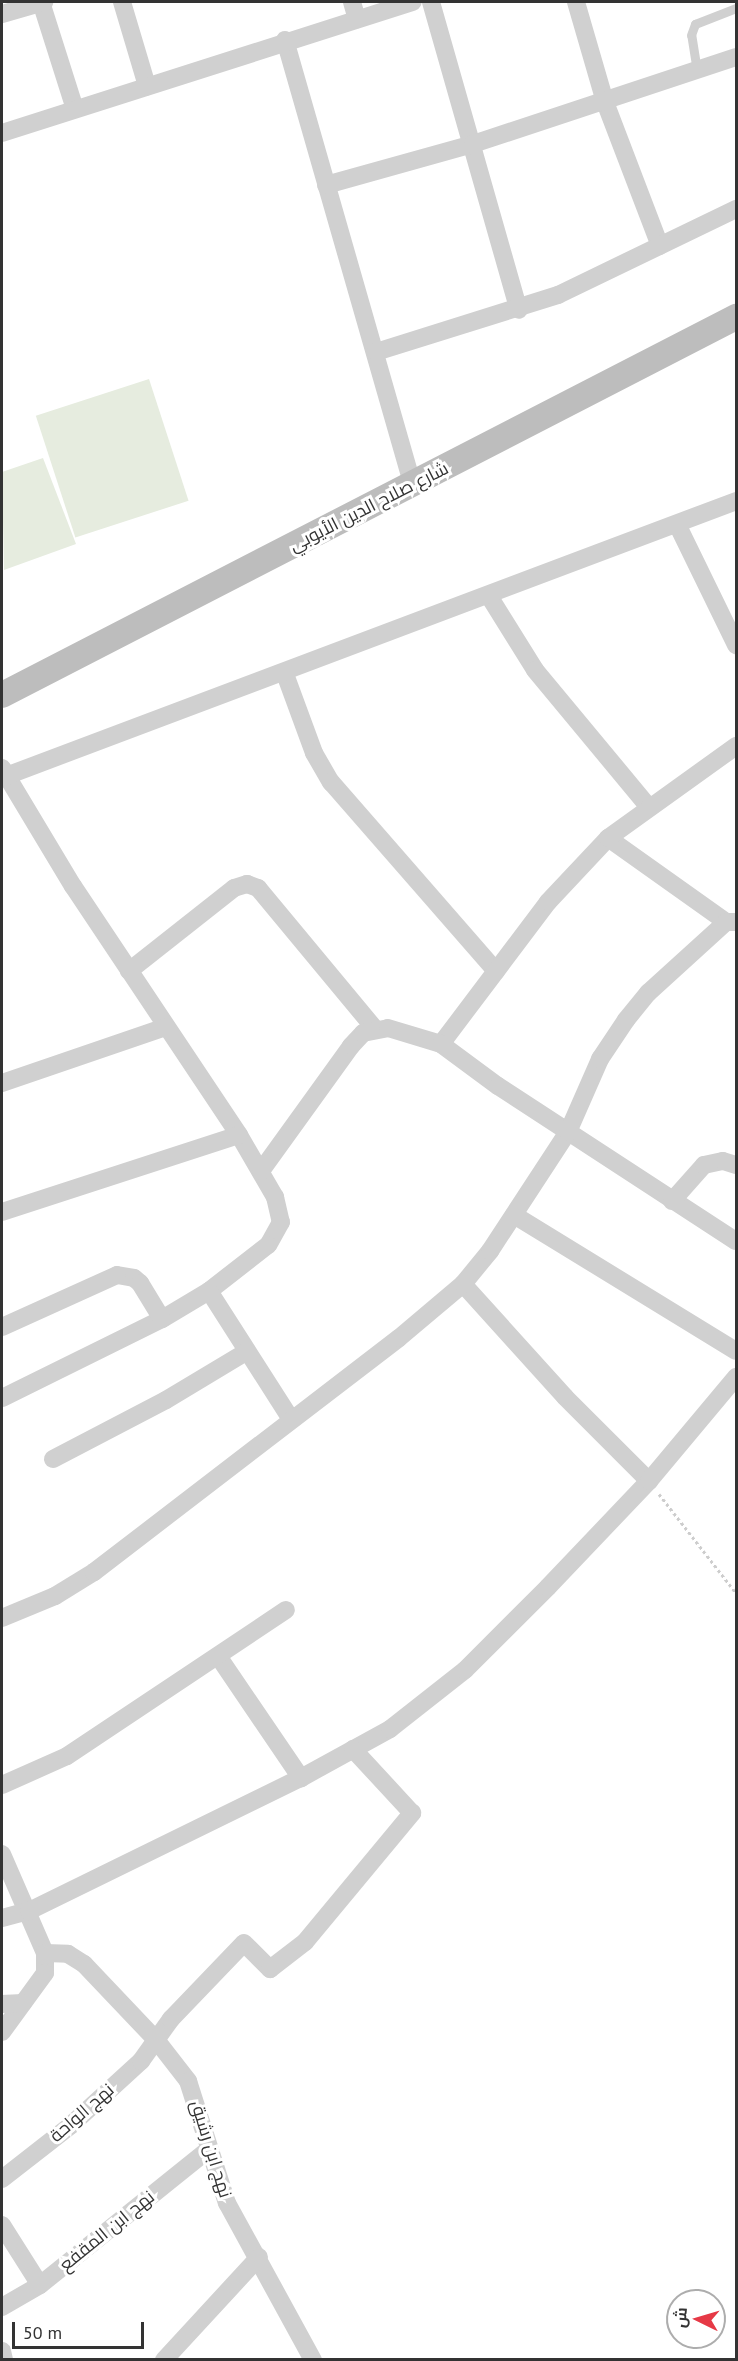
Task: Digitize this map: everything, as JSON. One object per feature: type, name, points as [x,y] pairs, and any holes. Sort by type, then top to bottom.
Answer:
[{"type":"main road","name":"شارع صلاح الدين الأيوبي","points":[[2,695],[736,317]]},
{"type":"street","points":[[2,14],[42,2],[75,109]]},
{"type":"street","points":[[122,2],[147,86]]},
{"type":"street","points":[[352,2],[357,20]]},
{"type":"street","points":[[3,127],[75,109],[285,40],[413,2]]},
{"type":"street","points":[[431,2],[519,310]]},
{"type":"street","points":[[576,2],[605,102],[660,246]]},
{"type":"street","points":[[285,40],[413,485]]},
{"type":"street","points":[[326,185],[473,144],[736,57]]},
{"type":"street","points":[[376,352],[519,310],[558,295],[736,209]]},
{"type":"street","points":[[2,1398],[162,1319],[209,1291],[277,1233],[281,1222],[279,1210],[261,1171],[239,1135],[129,970],[4,772],[285,674],[736,501]]},
{"type":"street","points":[[677,524],[736,645]]},
{"type":"street","points":[[489,596],[535,670],[648,806]]},
{"type":"street","points":[[285,674],[305,731],[331,782],[496,971]]},
{"type":"street","points":[[441,1044],[548,902],[608,838],[648,806],[736,746]]},
{"type":"street","points":[[2,1618],[55,1596],[94,1572],[463,1284],[514,1215],[568,1132],[595,1068],[626,1020],[648,993],[731,922],[608,838]]},
{"type":"street","points":[[129,970],[234,888],[248,884],[258,888],[375,1029]]},
{"type":"street","points":[[2,1083],[166,1027]]},
{"type":"street","points":[[261,1171],[351,1046],[363,1033],[388,1028],[441,1044],[568,1132],[736,1241]]},
{"type":"street","points":[[2,1212],[239,1135]]},
{"type":"street","points":[[672,1201],[704,1165],[723,1161],[736,1165]]},
{"type":"street","points":[[514,1215],[736,1351]]},
{"type":"street","points":[[2,1327],[117,1275],[134,1278],[140,1283],[162,1319]]},
{"type":"street","points":[[463,1284],[565,1397],[649,1481]]},
{"type":"street","points":[[209,1291],[291,1419]]},
{"type":"street","points":[[53,1459],[166,1401],[246,1352]]},
{"type":"street","points":[[2,1918],[29,1911],[301,1778],[390,1729],[465,1670],[649,1481],[736,1377]]},
{"type":"street","points":[[2,1785],[67,1756],[286,1610]]},
{"type":"street","points":[[218,1656],[301,1778]]},
{"type":"street","name":"نهج الواحة","points":[[2,2179],[71,2125],[157,2041],[171,2019],[244,1943],[270,1969],[305,1941],[412,1813],[353,1749]]},
{"type":"street","points":[[2,1854],[29,1911],[45,1953],[45,1973],[2,2032]]},
{"type":"street","name":"نهج ابن رشيق","points":[[45,1953],[68,1954],[84,1964],[157,2041],[188,2081],[199,2104],[209,2149],[227,2203],[259,2257],[313,2360]]},
{"type":"street","points":[[2,2004],[23,2003]]},
{"type":"street","name":"نهج ابن المقفع","points":[[2,2307],[40,2285],[209,2149]]},
{"type":"street","points":[[2,2225],[40,2285]]},
{"type":"street","points":[[164,2360],[259,2257]]},
{"type":"street","points":[[2,2351],[4,2360]]},
{"type":"lane","points":[[697,71],[691,35],[695,24],[736,8]]},
{"type":"path","points":[[649,1481],[736,1593]]},
{"type":"shaded area","points":[[149,379],[189,501],[75,538],[36,416]]},
{"type":"shaded area","points":[[43,458],[76,544],[4,570],[2,472]]}]
